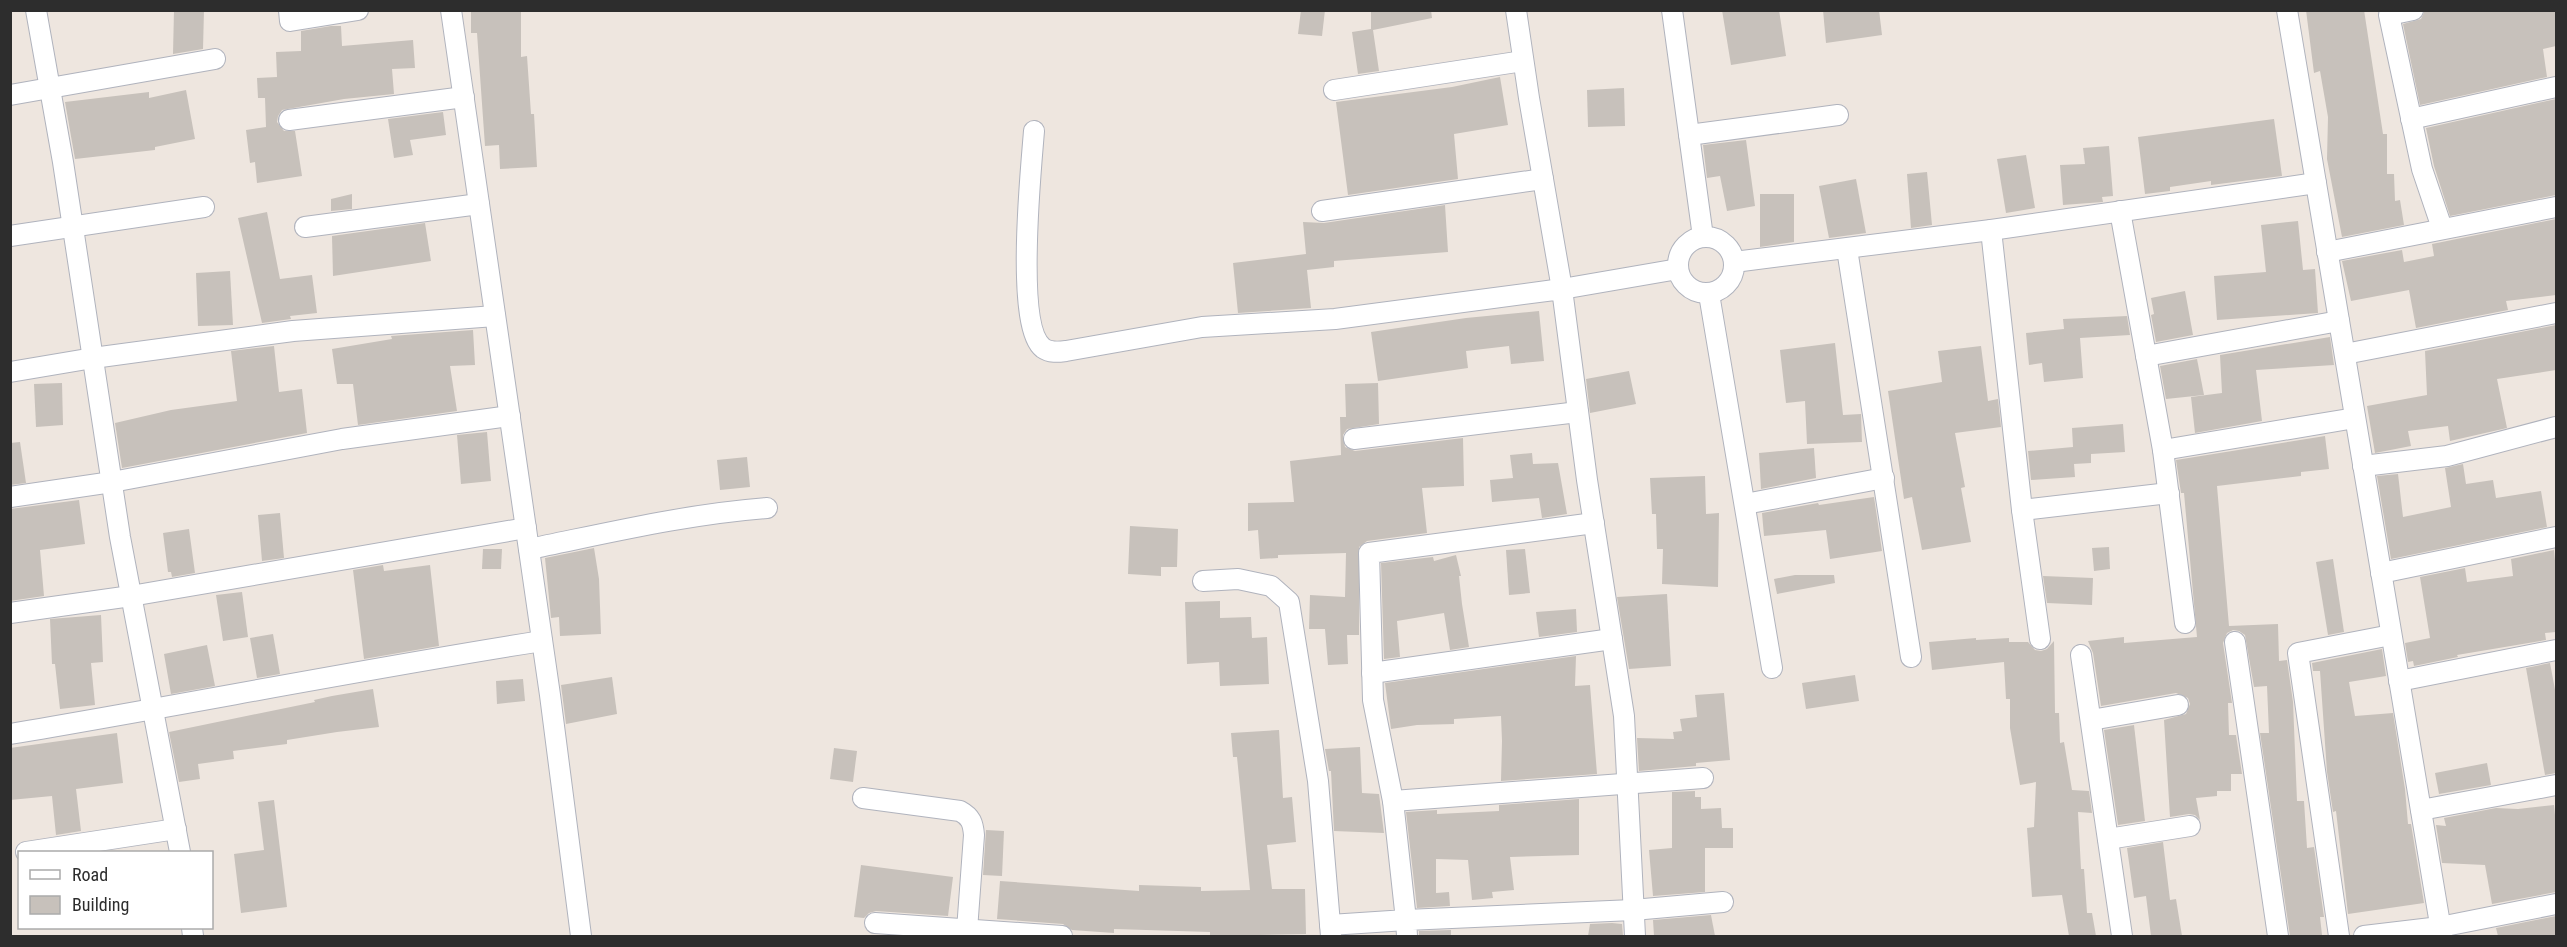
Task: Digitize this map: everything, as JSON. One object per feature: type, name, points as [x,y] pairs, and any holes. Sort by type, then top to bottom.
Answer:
[{"type":"street","points":[[36,10],[131,596],[180,851]]},
{"type":"street","points":[[289,10],[290,21],[358,10]]},
{"type":"street","points":[[451,10],[542,641],[581,936]]},
{"type":"street","points":[[1516,10],[1562,289],[1594,523],[1624,716],[1635,936]]},
{"type":"street","points":[[1672,10],[1703,237]]},
{"type":"street","points":[[2287,10],[2441,932]]},
{"type":"street","points":[[2413,10],[2389,15],[2421,169],[2442,228]]},
{"type":"street","points":[[10,94],[216,59]]},
{"type":"street","points":[[1334,90],[1523,61]]},
{"type":"street","points":[[2411,119],[2556,87]]},
{"type":"street","points":[[289,120],[464,97]]},
{"type":"street","points":[[1689,135],[1838,115]]},
{"type":"street","points":[[1034,130],[1026,269],[1032,325],[1041,347],[1047,351],[1066,351],[1202,327],[1335,319],[1562,289],[1678,269]]},
{"type":"street","points":[[1322,211],[1543,178]]},
{"type":"street","points":[[1734,262],[1991,230],[2316,183]]},
{"type":"street","points":[[305,227],[479,204]]},
{"type":"street","points":[[10,236],[204,207]]},
{"type":"street","points":[[2327,252],[2556,207]]},
{"type":"street","points":[[2120,212],[2163,450],[2185,623]]},
{"type":"street","points":[[1991,230],[2022,510],[2040,639]]},
{"type":"street","points":[[1703,237],[1720,240],[1732,253],[1734,262],[1731,279],[1725,286],[1709,294],[1692,290],[1680,278],[1678,269],[1681,251],[1687,244],[1703,237]]},
{"type":"street","points":[[1847,249],[1911,657]]},
{"type":"street","points":[[1709,294],[1772,668]]},
{"type":"street","points":[[2344,354],[2556,313]]},
{"type":"street","points":[[10,372],[93,358],[293,331],[495,316]]},
{"type":"street","points":[[2146,356],[2339,321]]},
{"type":"street","points":[[1354,439],[1578,412]]},
{"type":"street","points":[[10,497],[112,482],[342,439],[510,416]]},
{"type":"street","points":[[2163,450],[2355,418]]},
{"type":"street","points":[[2363,466],[2447,456],[2556,427]]},
{"type":"street","points":[[1745,504],[1884,478]]},
{"type":"street","points":[[2022,510],[2169,493]]},
{"type":"street","points":[[529,549],[654,524],[732,511],[767,508]]},
{"type":"street","points":[[1406,928],[1393,801],[1373,700],[1369,553],[1594,523]]},
{"type":"street","points":[[10,613],[131,596],[526,528]]},
{"type":"street","points":[[2381,573],[2556,537]]},
{"type":"street","points":[[1203,581],[1238,579],[1271,586],[1288,602],[1318,781],[1330,931],[1406,928],[1722,902]]},
{"type":"street","points":[[2339,936],[2298,652],[2391,635]]},
{"type":"street","points":[[1372,673],[1612,639]]},
{"type":"street","points":[[10,734],[153,710],[391,664],[542,641]]},
{"type":"street","points":[[2235,642],[2278,936]]},
{"type":"street","points":[[2399,681],[2556,650]]},
{"type":"street","points":[[2081,655],[2122,936]]},
{"type":"street","points":[[2091,720],[2178,705]]},
{"type":"street","points":[[1393,801],[1703,778]]},
{"type":"street","points":[[2421,810],[2556,785]]},
{"type":"street","points":[[863,798],[960,811],[968,816],[973,823],[974,835],[967,930]]},
{"type":"street","points":[[2108,839],[2190,826]]},
{"type":"street","points":[[33,851],[176,829]]},
{"type":"street","points":[[2364,936],[2441,932],[2556,904]]},
{"type":"street","points":[[875,923],[993,934],[1062,936]]},
{"type":"building","points":[[174,10],[204,10],[203,49],[173,54]]},
{"type":"building","points":[[471,10],[521,10],[521,57],[527,56],[537,167],[500,169],[499,145],[485,146],[477,33],[471,33]]},
{"type":"building","points":[[1301,10],[1325,10],[1322,36],[1298,34]]},
{"type":"building","points":[[1371,10],[1431,10],[1432,18],[1373,30],[1379,71],[1358,74],[1352,32],[1371,29]]},
{"type":"building","points":[[1722,10],[1779,10],[1786,56],[1731,65]]},
{"type":"building","points":[[1823,10],[1879,10],[1882,35],[1826,43]]},
{"type":"building","points":[[2306,10],[2364,10],[2383,134],[2387,134],[2387,174],[2394,174],[2395,201],[2400,200],[2404,225],[2342,237],[2327,159],[2328,117],[2320,71],[2314,73]]},
{"type":"building","points":[[2425,10],[2556,10],[2556,46],[2543,49],[2547,77],[2420,105],[2403,24],[2421,19]]},
{"type":"building","points":[[341,26],[342,46],[413,40],[415,68],[392,69],[394,94],[344,99],[282,110],[277,122],[284,131],[295,131],[302,176],[257,183],[255,162],[250,163],[246,130],[266,127],[265,98],[258,98],[257,78],[277,77],[276,52],[301,51],[301,31]]},
{"type":"building","points":[[1500,77],[1508,125],[1454,134],[1458,179],[1348,195],[1336,102],[1452,87]]},
{"type":"building","points":[[1624,88],[1625,126],[1588,127],[1587,90]]},
{"type":"building","points":[[186,90],[195,139],[155,147],[155,150],[75,159],[65,102],[149,92],[149,98]]},
{"type":"building","points":[[2556,99],[2556,195],[2450,216],[2434,166],[2426,128]]},
{"type":"building","points":[[443,112],[446,135],[410,140],[413,155],[394,158],[388,119]]},
{"type":"building","points":[[2274,119],[2282,176],[2211,185],[2211,181],[2170,187],[2170,191],[2145,194],[2138,137]]},
{"type":"building","points":[[1746,140],[1755,206],[1727,211],[1720,176],[1707,178],[1703,145]]},
{"type":"building","points":[[2109,146],[2113,196],[2102,197],[2103,202],[2063,205],[2060,165],[2085,164],[2083,148]]},
{"type":"building","points":[[2026,155],[2035,208],[2006,213],[1997,159]]},
{"type":"building","points":[[1927,172],[1932,225],[1911,228],[1907,174]]},
{"type":"building","points":[[1856,179],[1866,233],[1829,238],[1819,186]]},
{"type":"building","points":[[352,194],[352,209],[331,211],[331,199]]},
{"type":"building","points":[[1760,194],[1794,194],[1794,242],[1760,247]]},
{"type":"building","points":[[1445,205],[1448,252],[1334,261],[1334,267],[1307,270],[1311,308],[1238,313],[1233,263],[1306,254],[1303,222],[1324,223]]},
{"type":"building","points":[[267,212],[280,279],[312,275],[317,313],[290,316],[291,319],[262,323],[238,218]]},
{"type":"building","points":[[2556,219],[2556,295],[2506,301],[2508,310],[2416,328],[2409,290],[2351,301],[2342,261],[2402,250],[2404,262],[2434,256],[2432,244]]},
{"type":"building","points":[[2298,221],[2303,270],[2315,269],[2318,313],[2217,320],[2214,276],[2266,272],[2261,225]]},
{"type":"building","points":[[425,223],[431,261],[333,276],[332,236]]},
{"type":"building","points":[[230,271],[233,325],[198,326],[196,273]]},
{"type":"building","points":[[2185,291],[2193,335],[2156,342],[2151,315],[2154,314],[2151,298]]},
{"type":"building","points":[[1539,311],[1544,361],[1511,364],[1509,346],[1466,351],[1468,368],[1378,381],[1371,332],[1466,318]]},
{"type":"building","points":[[2127,316],[2130,335],[2080,338],[2083,378],[2044,382],[2042,363],[2029,365],[2026,333],[2064,329],[2063,319]]},
{"type":"building","points":[[2556,325],[2556,370],[2497,379],[2507,428],[2450,441],[2448,426],[2408,431],[2411,446],[2375,453],[2367,406],[2427,395],[2425,351]]},
{"type":"building","points":[[473,330],[475,365],[450,366],[457,411],[358,425],[353,384],[337,384],[332,349],[392,339],[391,336]]},
{"type":"building","points":[[2330,337],[2334,365],[2256,370],[2262,421],[2195,433],[2191,397],[2222,393],[2220,355]]},
{"type":"building","points":[[1835,343],[1843,415],[1861,414],[1862,442],[1807,444],[1805,401],[1786,403],[1780,350]]},
{"type":"building","points":[[274,346],[279,392],[302,389],[307,433],[122,468],[115,423],[171,410],[237,401],[231,351]]},
{"type":"building","points":[[1981,346],[1988,401],[1998,399],[2001,427],[1955,433],[1965,487],[1961,488],[1971,542],[1922,550],[1912,497],[1904,499],[1888,391],[1942,382],[1938,351]]},
{"type":"building","points":[[2197,359],[2204,395],[2166,399],[2160,366]]},
{"type":"building","points":[[1629,371],[1636,404],[1590,413],[1586,379]]},
{"type":"building","points":[[62,383],[63,425],[36,427],[34,384]]},
{"type":"building","points":[[1378,383],[1379,424],[1347,429],[1343,435],[1345,447],[1355,451],[1463,438],[1464,486],[1422,488],[1427,533],[1367,541],[1359,547],[1359,635],[1347,635],[1348,664],[1328,665],[1325,629],[1309,629],[1310,595],[1345,597],[1346,553],[1278,555],[1278,558],[1260,559],[1258,530],[1248,531],[1248,503],[1294,502],[1290,461],[1341,455],[1340,417],[1346,417],[1345,384]]},
{"type":"building","points":[[2123,424],[2125,452],[2091,454],[2091,463],[2074,464],[2075,477],[2031,480],[2028,451],[2073,447],[2072,428]]},
{"type":"building","points":[[487,432],[491,481],[461,484],[457,435]]},
{"type":"building","points":[[2325,436],[2329,469],[2301,472],[2301,476],[2217,486],[2229,626],[2278,624],[2279,661],[2287,660],[2293,702],[2297,801],[2304,801],[2307,848],[2314,847],[2324,917],[2320,917],[2322,935],[2290,936],[2260,733],[2269,733],[2267,686],[2254,687],[2245,635],[2233,630],[2227,633],[2223,643],[2232,703],[2228,703],[2229,735],[2236,735],[2242,774],[2231,774],[2231,791],[2217,791],[2217,796],[2196,798],[2200,820],[2195,815],[2189,814],[2170,817],[2164,720],[2186,714],[2190,704],[2188,698],[2176,693],[2101,706],[2093,653],[2088,641],[2124,637],[2124,643],[2197,637],[2184,493],[2181,493],[2176,460]]},
{"type":"building","points":[[20,442],[26,483],[10,485],[10,443]]},
{"type":"building","points":[[1814,448],[1816,478],[1761,489],[1759,453]]},
{"type":"building","points":[[1532,453],[1533,464],[1558,463],[1567,514],[1542,518],[1539,498],[1492,502],[1490,480],[1513,478],[1510,455]]},
{"type":"building","points":[[747,457],[750,487],[720,490],[717,460]]},
{"type":"building","points":[[2463,464],[2466,484],[2493,480],[2496,498],[2541,491],[2547,527],[2391,559],[2377,476],[2398,474],[2403,517],[2451,507],[2445,468]]},
{"type":"building","points":[[1705,476],[1706,514],[1719,513],[1718,587],[1662,584],[1663,549],[1657,549],[1656,514],[1652,514],[1650,478]]},
{"type":"building","points":[[1874,497],[1882,551],[1830,559],[1826,530],[1764,536],[1762,513],[1818,503],[1819,505]]},
{"type":"building","points":[[79,500],[85,544],[40,550],[44,596],[10,601],[10,509]]},
{"type":"building","points":[[280,513],[284,558],[262,561],[258,515]]},
{"type":"building","points":[[1130,526],[1178,529],[1177,567],[1161,567],[1161,576],[1128,574]]},
{"type":"building","points":[[189,529],[195,573],[172,577],[171,572],[168,572],[163,533]]},
{"type":"building","points":[[2109,547],[2110,569],[2094,571],[2092,548]]},
{"type":"building","points":[[594,548],[599,579],[601,634],[560,636],[559,617],[551,618],[545,558]]},
{"type":"building","points":[[483,549],[502,549],[501,569],[482,569]]},
{"type":"building","points":[[1525,549],[1530,593],[1509,595],[1506,550]]},
{"type":"building","points":[[2554,550],[2556,632],[2545,633],[2546,640],[2457,655],[2458,657],[2414,666],[2413,661],[2408,662],[2405,643],[2430,638],[2420,577],[2465,568],[2467,582],[2513,576],[2511,559]]},
{"type":"building","points":[[1456,555],[1461,576],[1459,576],[1462,604],[1469,647],[1450,650],[1444,613],[1397,621],[1400,657],[1384,659],[1381,563],[1433,557],[1434,561]]},
{"type":"building","points":[[2333,559],[2344,632],[2328,635],[2316,562]]},
{"type":"building","points":[[383,565],[384,571],[430,565],[439,646],[364,659],[353,570]]},
{"type":"building","points":[[1795,575],[1834,575],[1835,583],[1777,594],[1774,579]]},
{"type":"building","points":[[2043,576],[2093,578],[2092,605],[2047,603]]},
{"type":"building","points":[[242,592],[248,637],[223,641],[216,595]]},
{"type":"building","points":[[1667,594],[1671,666],[1629,669],[1617,597]]},
{"type":"building","points":[[1220,601],[1220,618],[1251,617],[1252,638],[1267,637],[1269,684],[1220,686],[1219,662],[1187,664],[1185,602]]},
{"type":"building","points":[[1576,609],[1577,632],[1539,637],[1536,612]]},
{"type":"building","points":[[101,615],[103,662],[91,663],[95,705],[60,709],[55,664],[52,664],[50,619]]},
{"type":"building","points":[[273,634],[280,674],[257,678],[250,638]]},
{"type":"building","points":[[1976,638],[1976,640],[2009,638],[2009,642],[2028,642],[2035,650],[2041,651],[2047,649],[2054,641],[2055,713],[2059,713],[2060,743],[2064,742],[2072,790],[2089,791],[2092,813],[2078,812],[2081,869],[2084,869],[2087,913],[2092,913],[2096,936],[2069,936],[2062,895],[2032,897],[2027,828],[2034,827],[2036,782],[2020,785],[2010,728],[2010,699],[2006,699],[2004,662],[1932,670],[1929,642]]},
{"type":"building","points":[[207,645],[215,686],[171,694],[164,654]]},
{"type":"building","points":[[2382,649],[2386,676],[2349,682],[2355,716],[2393,713],[2408,824],[2411,824],[2424,903],[2348,914],[2336,811],[2333,812],[2327,772],[2320,671],[2313,671],[2312,663]]},
{"type":"building","points":[[1576,656],[1575,686],[1590,685],[1597,774],[1501,781],[1501,716],[1454,719],[1454,724],[1417,725],[1391,729],[1385,683]]},
{"type":"building","points":[[2550,663],[2556,695],[2556,773],[2545,775],[2526,668]]},
{"type":"building","points":[[1855,675],[1859,701],[1806,709],[1802,683]]},
{"type":"building","points":[[612,677],[617,714],[566,724],[561,685]]},
{"type":"building","points":[[523,679],[525,701],[497,704],[496,681]]},
{"type":"building","points":[[373,689],[379,727],[287,740],[287,744],[233,751],[234,759],[198,764],[200,779],[179,782],[169,732]]},
{"type":"building","points":[[1724,693],[1730,760],[1696,763],[1696,766],[1639,771],[1637,738],[1674,739],[1673,732],[1682,731],[1680,719],[1697,717],[1695,695]]},
{"type":"building","points":[[2134,725],[2145,821],[2118,825],[2104,730]]},
{"type":"building","points":[[1279,730],[1283,798],[1292,797],[1296,842],[1267,845],[1272,889],[1305,889],[1306,934],[1210,936],[1210,932],[1114,929],[1114,933],[1072,930],[1063,924],[997,919],[1000,881],[1139,891],[1139,885],[1201,887],[1201,891],[1250,890],[1237,757],[1233,757],[1231,733]]},
{"type":"building","points":[[117,733],[123,783],[76,789],[81,831],[56,835],[52,796],[10,800],[10,748]]},
{"type":"building","points":[[1360,747],[1362,793],[1379,794],[1384,833],[1334,831],[1331,771],[1329,771],[1325,749]]},
{"type":"building","points":[[834,748],[857,751],[853,782],[830,779]]},
{"type":"building","points":[[2487,763],[2491,785],[2439,794],[2435,773]]},
{"type":"building","points":[[1695,791],[1695,797],[1701,797],[1701,809],[1721,808],[1722,828],[1733,828],[1733,848],[1705,848],[1705,892],[1653,896],[1649,850],[1672,848],[1672,792]]},
{"type":"building","points":[[1579,799],[1579,855],[1510,857],[1514,890],[1492,892],[1493,898],[1472,900],[1468,860],[1436,859],[1436,893],[1449,892],[1450,906],[1417,908],[1406,812],[1437,810],[1437,814],[1499,811],[1499,805]]},
{"type":"building","points":[[274,800],[287,907],[241,913],[234,854],[264,850],[258,802]]},
{"type":"building","points":[[2554,805],[2556,892],[2492,904],[2485,865],[2442,863],[2436,825],[2446,826],[2444,818],[2496,808],[2518,809]]},
{"type":"building","points":[[986,830],[1004,831],[1002,876],[983,875]]},
{"type":"building","points":[[2163,842],[2170,900],[2176,899],[2182,936],[2151,936],[2146,896],[2134,898],[2127,848]]},
{"type":"building","points":[[861,865],[953,877],[948,916],[876,911],[864,918],[854,917]]},
{"type":"building","points":[[1711,915],[1715,936],[1654,936],[1653,920]]},
{"type":"building","points":[[2556,916],[2556,936],[2498,936],[2496,928]]},
{"type":"building","points":[[1590,924],[1622,924],[1623,936],[1588,936]]},
{"type":"building","points":[[1451,930],[1451,936],[1419,936],[1419,931]]}]
